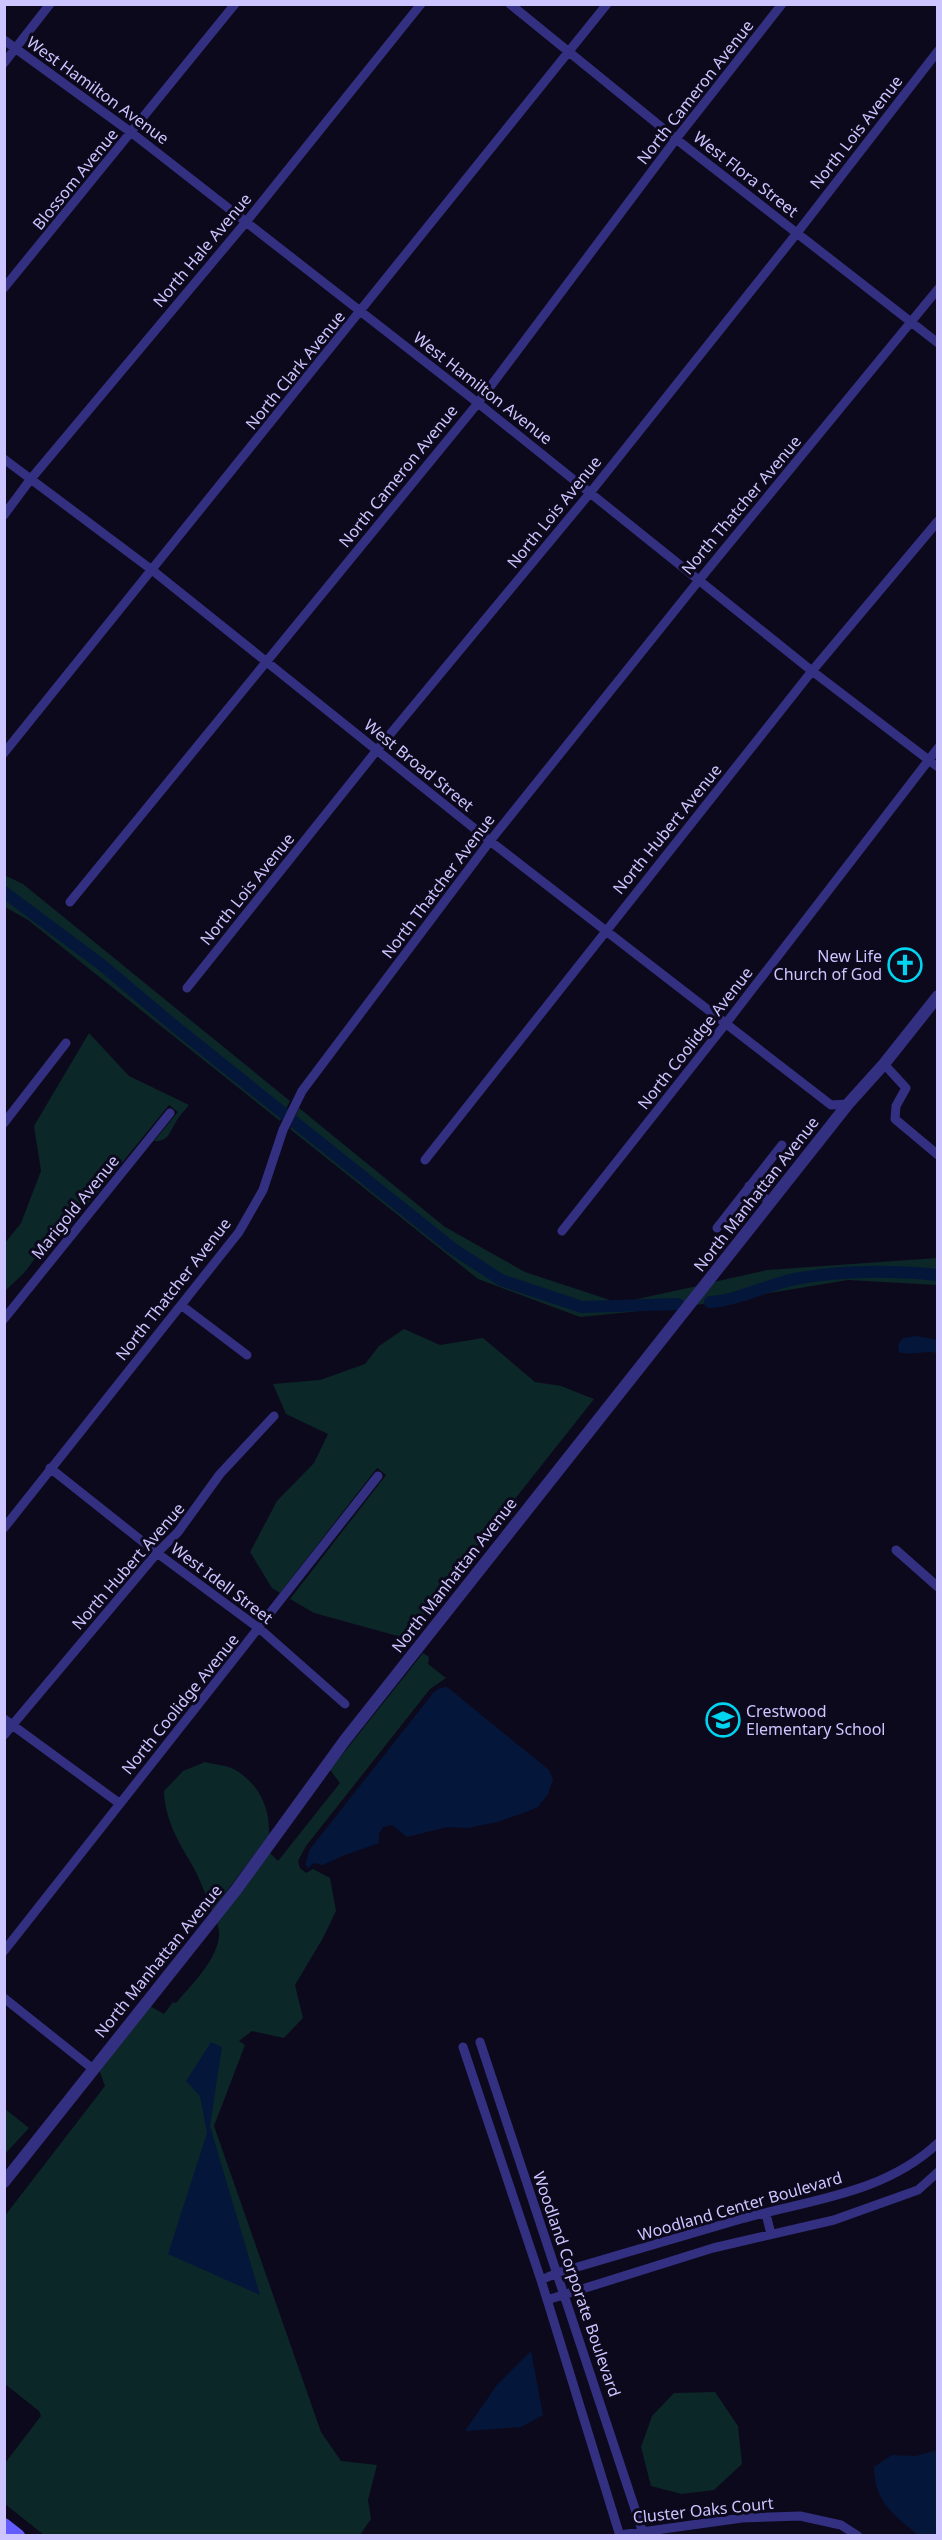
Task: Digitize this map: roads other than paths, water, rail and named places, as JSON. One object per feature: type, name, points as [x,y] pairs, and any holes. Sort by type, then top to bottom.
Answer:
[{"type":"main road","points":[[4,2525],[18,2535]]},
{"type":"street","points":[[4,63],[50,4]]},
{"type":"street","name":"Blossom Avenue","points":[[4,288],[235,4]]},
{"type":"street","name":"North Hale Avenue","points":[[4,514],[246,222],[422,4]]},
{"type":"street","name":"West Flora Street","points":[[510,4],[676,139],[938,343]]},
{"type":"street","name":"North Clark Avenue","points":[[4,753],[607,4]]},
{"type":"street","name":"North Cameron Avenue","points":[[70,902],[478,403],[676,139],[782,4]]},
{"type":"street","name":"West Hamilton Avenue","points":[[4,40],[132,133],[478,403],[812,671],[938,767]]},
{"type":"street","name":"North Lois Avenue","points":[[187,988],[377,750],[590,493],[797,233],[938,51]]},
{"type":"street","name":"North Thatcher Avenue","points":[[4,1528],[239,1232],[263,1190],[291,1112],[318,1069],[490,841],[699,579],[938,289]]},
{"type":"street","name":"West Broad Street","points":[[4,459],[152,570],[490,841],[831,1104],[848,1104]]},
{"type":"street","name":"North Hubert Avenue","points":[[425,1160],[812,671],[938,521]]},
{"type":"street","name":"North Coolidge Avenue","points":[[562,1231],[727,1022],[938,748]]},
{"type":"street","name":"North Manhattan Avenue","points":[[4,2182],[236,1890],[345,1740],[848,1104],[884,1064],[938,996]]},
{"type":"street","points":[[4,1124],[66,1043]]},
{"type":"street","points":[[884,1064],[906,1088],[896,1106],[895,1119],[938,1155]]},
{"type":"street","name":"Marigold Avenue","points":[[4,1319],[170,1113]]},
{"type":"street","points":[[717,1228],[782,1145]]},
{"type":"street","points":[[749,1186],[770,1202]]},
{"type":"street","points":[[181,1305],[248,1355]]},
{"type":"street","name":"North Hubert Avenue","points":[[4,1735],[8,1722],[178,1532],[220,1474],[274,1416]]},
{"type":"street","name":"West Idell Street","points":[[50,1468],[157,1553],[260,1629],[345,1704]]},
{"type":"street","name":"North Coolidge Avenue","points":[[4,1951],[119,1803],[260,1629],[378,1476]]},
{"type":"street","points":[[896,1550],[938,1587]]},
{"type":"street","points":[[8,1722],[119,1803]]},
{"type":"street","points":[[4,1998],[93,2069]]},
{"type":"street","name":"Woodland Corporate Boulevard","points":[[480,2042],[644,2533]]},
{"type":"street","name":"Woodland Corporate Boulevard","points":[[463,2047],[541,2280],[620,2535]]},
{"type":"street","name":"Woodland Center Boulevard","points":[[541,2280],[557,2273],[766,2214],[827,2200],[900,2172],[938,2143]]},
{"type":"street","name":"Woodland Center Boulevard","points":[[547,2300],[713,2248],[834,2220],[918,2190],[938,2172]]},
{"type":"street","points":[[766,2214],[771,2234]]},
{"type":"street","name":"Cluster Oaks Court","points":[[620,2535],[742,2518],[800,2516],[840,2525],[858,2535]]},
{"type":"water","points":[[917,1336],[937,1340],[937,1353],[899,1352],[898,1345],[903,1338]]},
{"type":"water","points":[[447,1687],[549,1770],[553,1779],[548,1794],[538,1807],[497,1822],[468,1828],[447,1827],[407,1837],[392,1825],[383,1827],[379,1834],[379,1843],[323,1865],[314,1863],[308,1868],[305,1865],[310,1849],[434,1692]]},
{"type":"water","points":[[211,2042],[222,2047],[210,2126],[260,2295],[168,2254],[207,2133],[200,2096],[186,2081]]},
{"type":"water","points":[[531,2351],[543,2415],[521,2427],[465,2431],[497,2385]]},
{"type":"water","points":[[937,2450],[937,2535],[918,2535],[887,2506],[878,2489],[874,2467],[892,2455],[916,2456]]},
{"type":"waterway","points":[[4,892],[102,965],[172,1024],[452,1248],[501,1280],[582,1307],[678,1304]]},
{"type":"waterway","points":[[710,1302],[721,1301],[795,1279],[831,1274],[902,1272],[938,1275]]},
{"type":"place","name":"New Life Church of God","points":[[905,965]]},
{"type":"place","name":"Crestwood Elementary School","points":[[723,1720]]}]
